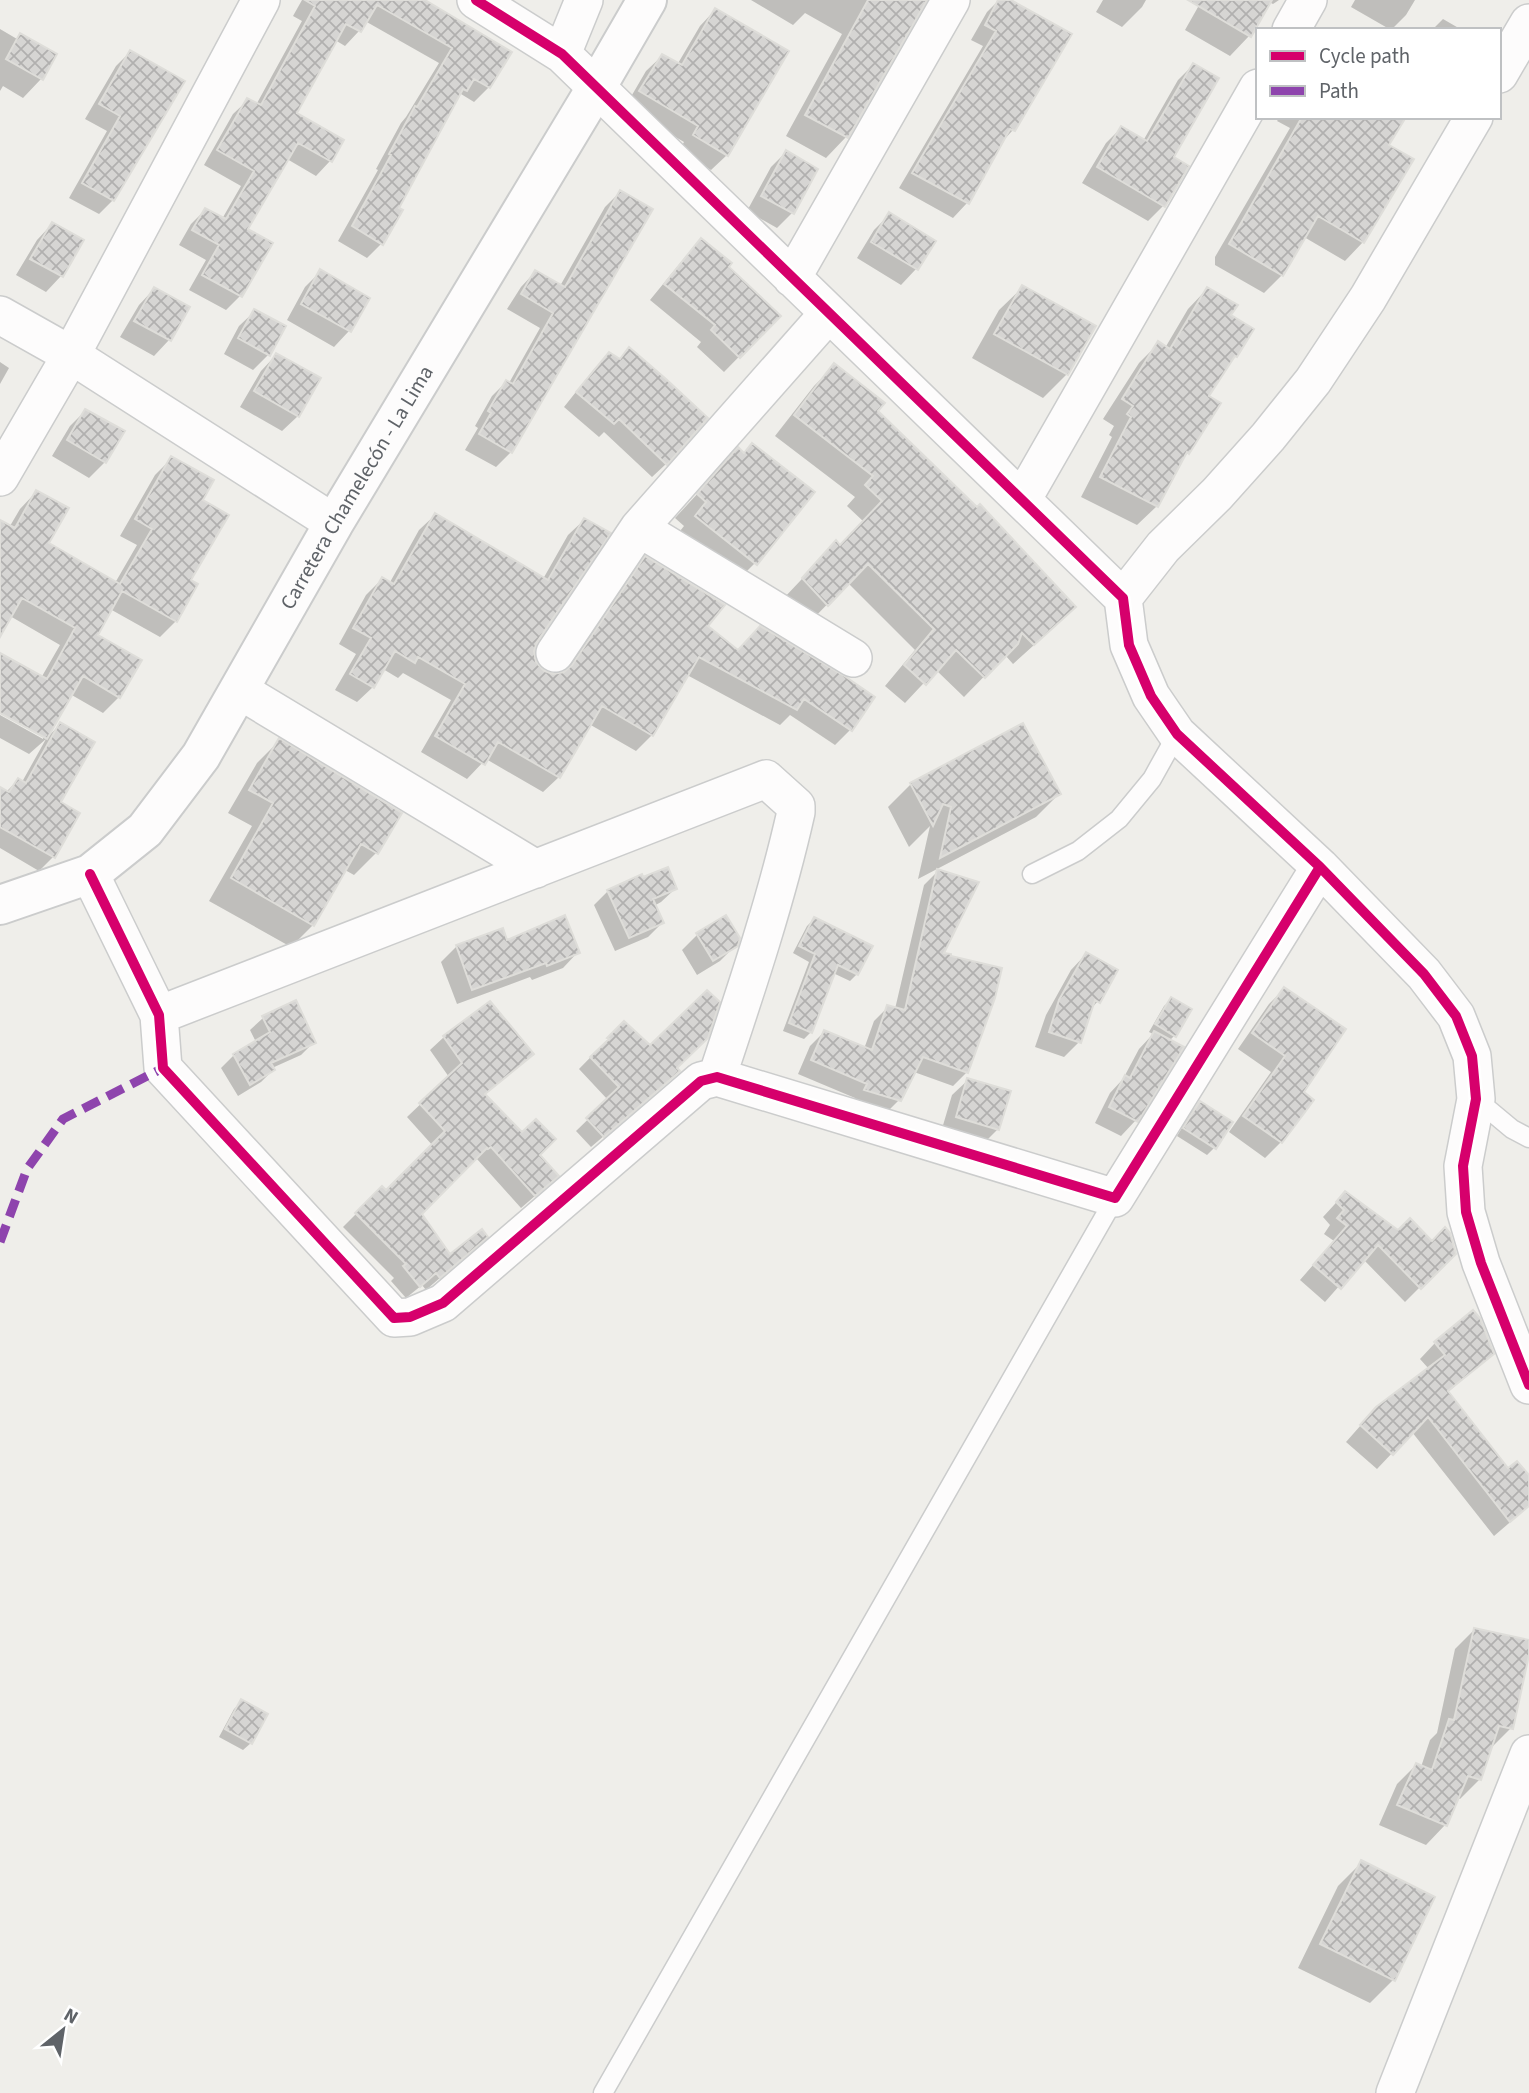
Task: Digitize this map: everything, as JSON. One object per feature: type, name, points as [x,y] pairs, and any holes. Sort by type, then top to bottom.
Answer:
[{"type":"street","points":[[0,477],[71,355],[261,0]]},
{"type":"street","points":[[476,0],[562,54],[1123,598],[1129,645],[1151,696],[1177,734],[1320,867],[1424,974],[1456,1016],[1472,1056],[1476,1099],[1463,1166],[1466,1212],[1481,1263],[1529,1385]]},
{"type":"street","points":[[562,54],[584,0]]},
{"type":"street","name":"Carretera Chamelecón - La Lima","points":[[0,905],[90,874],[145,830],[201,756],[334,523],[647,0]]},
{"type":"street","points":[[792,278],[951,0]]},
{"type":"street","points":[[1292,28],[1308,0]]},
{"type":"street","points":[[1501,71],[1529,23]]},
{"type":"street","points":[[1022,500],[1256,91]]},
{"type":"street","points":[[1123,598],[1163,547],[1217,494],[1268,437],[1313,380],[1368,298],[1473,119]]},
{"type":"street","points":[[555,653],[639,528],[829,313]]},
{"type":"street","points":[[0,315],[71,355],[334,523]]},
{"type":"street","points":[[639,528],[853,657]]},
{"type":"street","points":[[239,690],[536,869]]},
{"type":"street","points":[[159,1015],[766,779],[796,806],[793,827],[717,1077]]},
{"type":"street","points":[[90,874],[159,1015],[163,1068],[394,1318],[410,1317],[443,1303],[701,1081],[717,1077],[1115,1198],[1320,867]]},
{"type":"street","points":[[1395,2093],[1529,1754]]},
{"type":"lane","points":[[1032,874],[1078,851],[1119,819],[1152,779],[1177,734]]},
{"type":"lane","points":[[1476,1099],[1512,1129],[1529,1138]]},
{"type":"lane","points":[[603,2093],[1115,1198]]},
{"type":"building","points":[[305,0],[425,0],[512,52],[490,88],[474,79],[467,91],[463,89],[399,208],[403,210],[383,245],[352,226],[415,106],[417,107],[452,48],[377,5],[361,32],[346,24],[297,113],[344,140],[332,162],[298,143],[248,229],[273,243],[242,297],[202,275],[219,245],[192,230],[205,208],[226,219],[254,171],[217,150],[247,98],[261,105],[315,6]]},
{"type":"building","points":[[868,0],[927,0],[848,138],[805,115]]},
{"type":"building","points":[[998,0],[1011,0],[1072,34],[1015,131],[1010,129],[969,204],[912,173],[996,31],[985,25]]},
{"type":"building","points":[[1188,0],[1272,0],[1251,37]]},
{"type":"building","points":[[715,8],[789,51],[728,156],[693,135],[698,126],[639,91],[662,54],[682,65]]},
{"type":"building","points":[[20,33],[57,54],[43,80],[6,59]]},
{"type":"building","points":[[130,50],[185,81],[114,201],[82,183],[120,116],[99,104]]},
{"type":"building","points":[[1193,63],[1219,78],[1174,157],[1189,166],[1165,207],[1097,167],[1121,126],[1147,141]]},
{"type":"building","points":[[1301,119],[1405,119],[1389,145],[1414,159],[1364,243],[1318,216],[1283,276],[1229,244]]},
{"type":"building","points":[[786,150],[818,169],[794,214],[761,196]]},
{"type":"building","points":[[620,190],[653,209],[512,453],[479,434],[491,413],[488,411],[506,380],[513,384],[553,313],[521,294],[535,270],[565,287]]},
{"type":"building","points":[[889,212],[936,241],[918,270],[871,242]]},
{"type":"building","points":[[52,222],[84,240],[63,277],[30,259]]},
{"type":"building","points":[[701,238],[732,263],[729,267],[781,316],[740,358],[711,330],[715,325],[664,284]]},
{"type":"building","points":[[320,269],[370,298],[351,332],[301,304]]},
{"type":"building","points":[[1022,285],[1096,326],[1068,375],[994,334]]},
{"type":"building","points":[[154,287],[190,307],[171,341],[134,321]]},
{"type":"building","points":[[1207,287],[1238,305],[1231,315],[1254,329],[1209,396],[1221,403],[1189,454],[1187,452],[1158,507],[1100,477],[1131,417],[1127,414],[1133,406],[1122,399],[1158,341],[1170,349]]},
{"type":"building","points":[[254,309],[286,326],[270,356],[238,338]]},
{"type":"building","points":[[629,347],[708,418],[667,465],[619,419],[614,424],[576,392],[609,352],[620,359]]},
{"type":"building","points":[[276,353],[321,378],[299,417],[254,391]]},
{"type":"building","points":[[834,363],[885,403],[878,411],[977,507],[980,504],[1076,607],[1034,645],[1022,633],[1018,644],[985,678],[956,650],[926,685],[904,665],[934,629],[868,564],[828,606],[802,578],[836,540],[840,545],[882,501],[865,485],[873,476],[794,415]]},
{"type":"building","points":[[85,409],[125,431],[106,463],[67,440]]},
{"type":"building","points":[[752,443],[815,492],[757,565],[695,516],[706,502],[697,494],[738,447],[744,453]]},
{"type":"building","points":[[171,456],[214,480],[203,500],[229,515],[191,580],[198,584],[177,622],[122,591],[98,635],[142,660],[120,698],[83,676],[47,739],[0,713],[0,653],[47,679],[75,628],[22,598],[0,637],[0,520],[15,528],[36,490],[69,508],[49,543],[120,584],[152,529],[135,519]]},
{"type":"building","points":[[435,513],[548,580],[584,518],[611,533],[537,642],[534,651],[536,662],[544,671],[553,674],[564,672],[572,665],[645,556],[725,605],[708,626],[738,650],[760,626],[875,697],[852,731],[804,699],[797,710],[699,657],[653,736],[602,706],[560,778],[498,742],[485,765],[435,736],[465,684],[418,657],[415,663],[395,651],[374,688],[350,674],[371,638],[353,628],[382,577],[394,584]]},
{"type":"building","points":[[60,722],[95,742],[61,802],[80,813],[55,858],[0,827],[0,787],[9,792],[18,778],[26,783]]},
{"type":"building","points":[[1023,723],[1061,794],[940,858],[951,807],[943,804],[933,826],[910,783]]},
{"type":"building","points":[[279,738],[402,813],[378,854],[361,844],[314,926],[231,878],[273,803],[249,790]]},
{"type":"building","points":[[668,867],[677,889],[653,899],[664,923],[629,938],[607,890],[642,874],[643,877]]},
{"type":"building","points":[[937,869],[979,882],[944,953],[1002,968],[995,998],[968,1073],[923,1057],[901,1101],[864,1090],[867,1084],[811,1060],[824,1030],[872,1050],[887,1005],[905,1010]]},
{"type":"building","points":[[565,915],[580,953],[472,990],[456,945],[503,928],[507,940]]},
{"type":"building","points":[[726,915],[740,938],[738,946],[713,961],[696,933]]},
{"type":"building","points":[[814,917],[873,946],[858,975],[838,965],[812,1033],[789,1023],[815,954],[799,946]]},
{"type":"building","points":[[1086,952],[1118,970],[1100,1003],[1095,1000],[1081,1043],[1049,1032],[1059,1000]]},
{"type":"building","points":[[1284,987],[1346,1029],[1304,1092],[1314,1100],[1282,1143],[1243,1116],[1285,1056],[1252,1033]]},
{"type":"building","points":[[707,990],[720,1002],[708,1038],[677,1068],[680,1071],[604,1137],[586,1118],[619,1087],[590,1057],[624,1021],[650,1045]]},
{"type":"building","points":[[1171,997],[1192,1009],[1176,1037],[1155,1024]]},
{"type":"building","points":[[296,1000],[316,1043],[271,1063],[275,1070],[250,1085],[233,1054],[270,1032],[262,1016]]},
{"type":"building","points":[[490,1001],[534,1054],[485,1094],[522,1132],[536,1119],[556,1139],[540,1155],[559,1176],[535,1196],[491,1147],[487,1148],[422,1214],[450,1254],[482,1229],[488,1237],[440,1278],[436,1273],[420,1287],[403,1266],[406,1264],[355,1213],[382,1186],[386,1190],[445,1131],[419,1103],[462,1063],[443,1036]]},
{"type":"building","points":[[1154,1031],[1184,1047],[1138,1122],[1109,1107],[1125,1075],[1130,1078]]},
{"type":"building","points":[[967,1078],[1011,1091],[999,1130],[956,1117]]},
{"type":"building","points":[[1200,1101],[1233,1122],[1216,1149],[1183,1128]]},
{"type":"building","points":[[1345,1191],[1398,1230],[1410,1218],[1432,1241],[1445,1227],[1450,1233],[1456,1254],[1421,1289],[1378,1245],[1341,1289],[1313,1265],[1347,1226],[1337,1218],[1344,1210],[1336,1202]]},
{"type":"building","points":[[1473,1310],[1480,1318],[1494,1354],[1448,1391],[1508,1468],[1517,1461],[1529,1475],[1529,1506],[1510,1522],[1428,1417],[1393,1455],[1360,1425],[1376,1407],[1445,1355],[1434,1342]]},
{"type":"building","points":[[1474,1628],[1529,1640],[1529,1655],[1513,1729],[1499,1726],[1481,1780],[1468,1776],[1447,1826],[1397,1805],[1416,1763],[1432,1770],[1449,1719],[1454,1720]]},
{"type":"building","points":[[241,1699],[268,1714],[252,1744],[225,1729]]},
{"type":"building","points":[[1361,1860],[1435,1897],[1395,1981],[1320,1944]]},
{"type":"marked path","points":[[0,1242],[27,1169],[63,1119],[163,1068]]},
{"type":"cycle path","points":[[476,0],[562,54],[1123,598],[1129,645],[1151,696],[1177,734],[1320,867],[1424,974],[1456,1016],[1472,1056],[1476,1099],[1463,1166],[1466,1212],[1481,1263],[1529,1385]]},
{"type":"cycle path","points":[[90,874],[159,1015],[163,1068],[394,1318],[410,1317],[443,1303],[701,1081],[717,1077],[1115,1198],[1320,867]]}]
